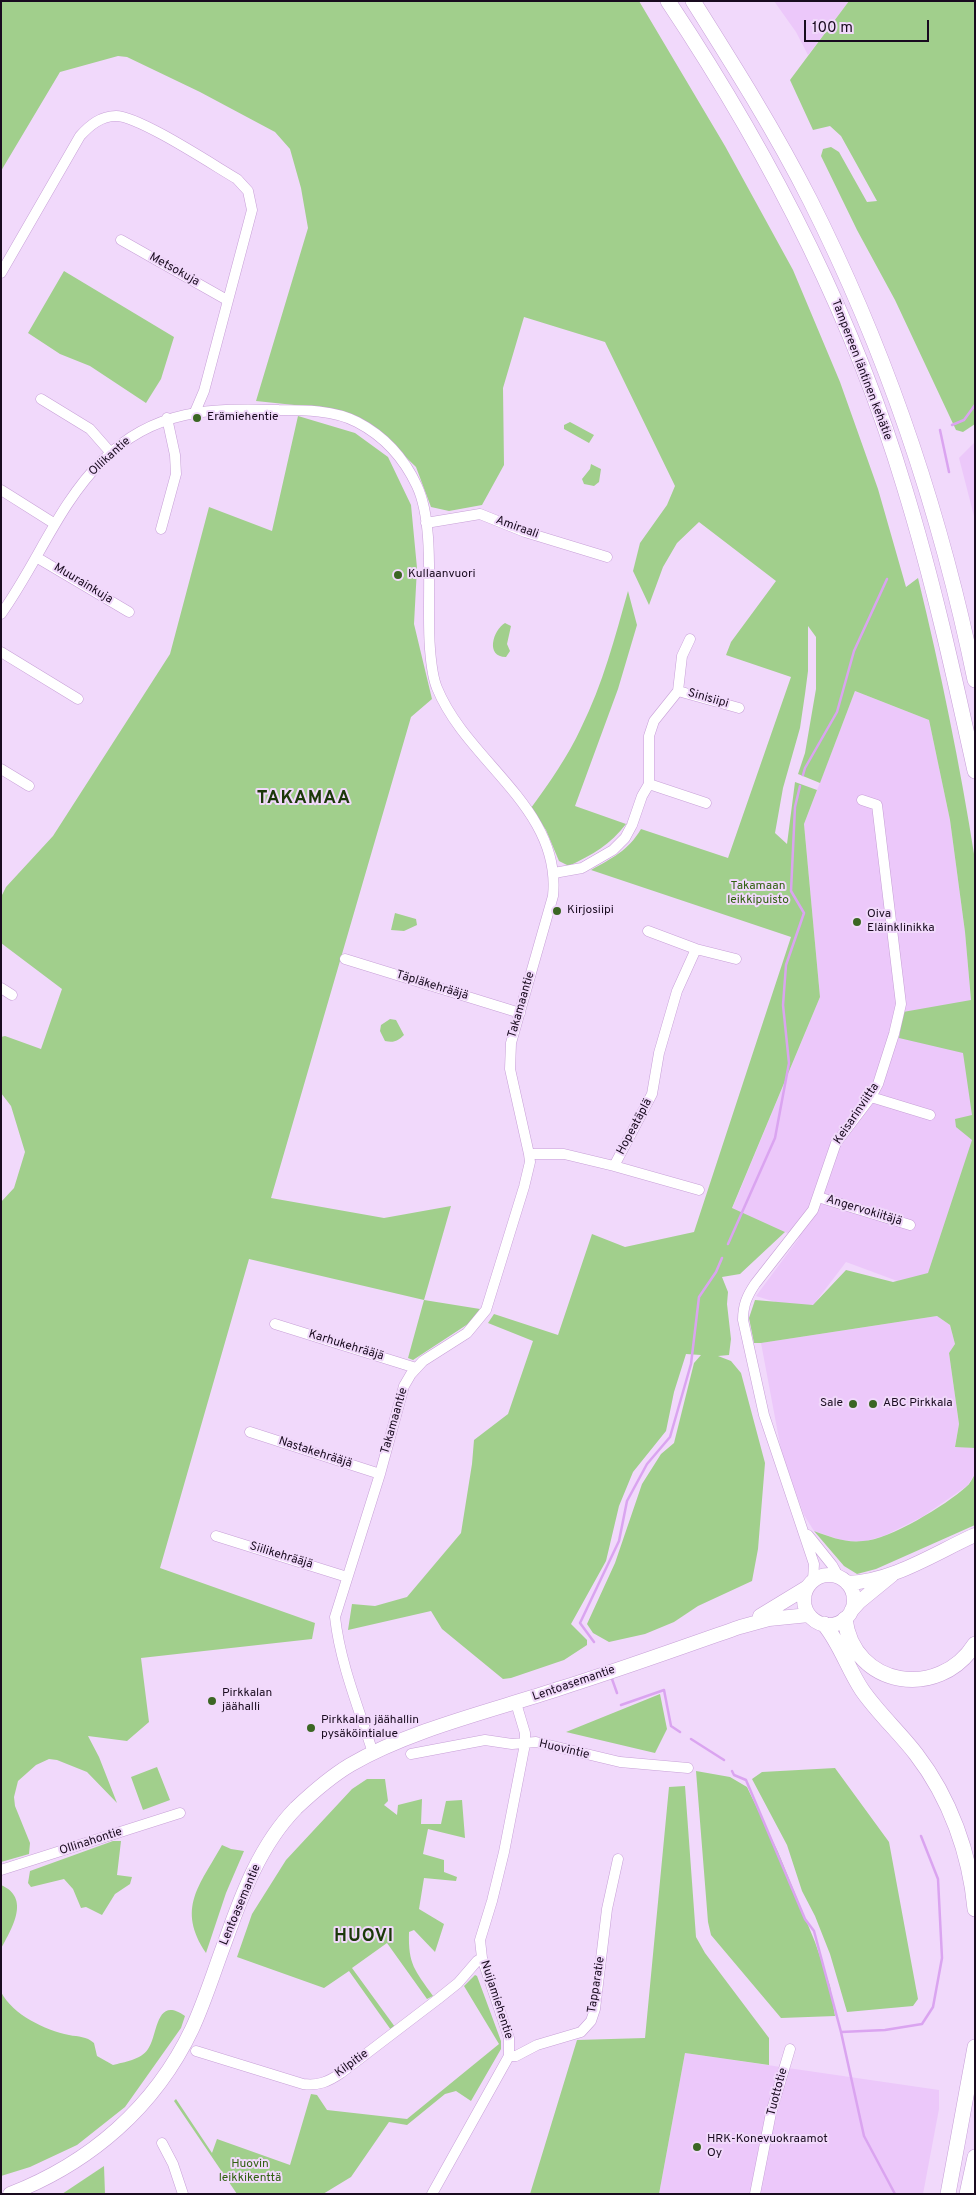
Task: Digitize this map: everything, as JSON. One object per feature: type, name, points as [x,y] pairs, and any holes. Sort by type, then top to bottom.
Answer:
[{"type":"highway","name":"Tampereen läntinen kehätie","points":[[668,1],[712,66],[793,213],[858,356],[904,484],[931,579],[951,657],[975,771]]},
{"type":"highway","name":"Tampereen läntinen kehätie","points":[[693,1],[765,118],[809,198],[855,295],[896,400],[928,495],[950,575],[975,680]]},
{"type":"highway","points":[[848,1615],[849,1635],[866,1661],[885,1674],[902,1680],[936,1677],[960,1662],[975,1644]]},
{"type":"highway","points":[[824,1624],[861,1689],[917,1756],[938,1789],[952,1818],[965,1853],[975,1909]]},
{"type":"highway","points":[[948,2194],[975,2046]]},
{"type":"highway","points":[[967,2194],[975,2157]]},
{"type":"main road","points":[[895,1573],[859,1602],[848,1615],[837,1623],[824,1624],[809,1615],[804,1603],[810,1584],[825,1575],[857,1583],[895,1573],[975,1535]]},
{"type":"main road","points":[[843,1580],[854,1596],[848,1615]]},
{"type":"main road","name":"Lentoasemantie","points":[[740,1627],[784,1603],[810,1584]]},
{"type":"main road","name":"Lentoasemantie","points":[[10,2194],[49,2176],[88,2154],[125,2123],[144,2103],[168,2071],[192,2029],[241,1896],[260,1859],[279,1828],[326,1780],[373,1753],[430,1730],[740,1627],[783,1617],[809,1615]]},
{"type":"street","points":[[1,273],[80,136],[88,126],[98,121],[118,116],[137,122],[236,178],[248,191],[252,210],[204,390],[195,412]]},
{"type":"street","name":"Metsokuja","points":[[121,240],[227,300]]},
{"type":"street","points":[[41,399],[90,429],[111,453]]},
{"type":"street","name":"Ollikantie","points":[[2,609],[55,524],[87,478],[111,453],[132,436],[167,418],[195,412],[228,408],[289,410]]},
{"type":"street","name":"Takamaantie","points":[[289,410],[322,412],[354,420],[378,435],[401,457],[409,470],[418,488],[426,523],[428,630],[432,671],[437,688],[458,724],[536,822],[546,843],[554,873],[553,896],[511,1043],[510,1069],[530,1162],[524,1187],[486,1310],[467,1333],[438,1351],[416,1368],[404,1386],[380,1474],[335,1617],[348,1678],[373,1753]]},
{"type":"street","points":[[161,529],[176,474],[175,455],[167,418]]},
{"type":"street","points":[[1,490],[55,524]]},
{"type":"street","name":"Amiraali","points":[[426,523],[480,514],[525,532],[607,557]]},
{"type":"street","name":"Muurainkuja","points":[[36,557],[129,612]]},
{"type":"street","points":[[554,873],[582,868],[613,850],[625,838],[632,825],[642,796],[649,784],[649,736],[654,721],[678,691],[682,656],[690,639]]},
{"type":"street","points":[[1,652],[78,699]]},
{"type":"street","name":"Sinisiipi","points":[[678,691],[739,708]]},
{"type":"street","points":[[1,769],[28,786]]},
{"type":"street","points":[[649,784],[706,803]]},
{"type":"street","name":"Keisarinviitta","points":[[810,1584],[814,1564],[803,1528],[786,1486],[764,1415],[743,1320],[743,1307],[747,1296],[813,1210],[836,1143],[871,1097],[886,1063],[901,1004],[877,805],[862,800]]},
{"type":"street","points":[[648,931],[696,949],[736,959]]},
{"type":"street","name":"Hopeatäplä","points":[[529,1154],[564,1154],[614,1166],[653,1092],[659,1053],[677,991],[696,949]]},
{"type":"street","name":"Täpläkehrääjä","points":[[345,959],[520,1013]]},
{"type":"street","points":[[1,988],[12,995]]},
{"type":"street","points":[[871,1097],[930,1115]]},
{"type":"street","points":[[614,1166],[699,1190]]},
{"type":"street","name":"Angervokiitäjä","points":[[818,1197],[910,1225]]},
{"type":"street","name":"Karhukehrääjä","points":[[275,1324],[416,1368]]},
{"type":"street","name":"Nastakehrääjä","points":[[250,1432],[380,1474]]},
{"type":"street","name":"Keisarinviitta","points":[[803,1528],[843,1580]]},
{"type":"street","name":"Siilikehrääjä","points":[[216,1536],[347,1577]]},
{"type":"street","name":"Nuijamiehentie","points":[[432,2194],[509,2056],[509,2038],[482,1958],[480,1940],[504,1852],[525,1744],[525,1733],[516,1703]]},
{"type":"street","name":"Huovintie","points":[[411,1754],[485,1740],[525,1744],[536,1742],[620,1762],[688,1768]]},
{"type":"street","name":"Ollinahontie","points":[[1,1870],[180,1813]]},
{"type":"street","name":"Tapparatie","points":[[509,2056],[516,2056],[537,2044],[581,2032],[591,2021],[595,2009],[607,1909],[618,1859]]},
{"type":"street","name":"Kilpitie","points":[[196,2051],[303,2084],[317,2085],[324,2083],[341,2073],[438,1999],[458,1983],[476,1961],[482,1958]]},
{"type":"street","name":"Tuottotie","points":[[755,2194],[771,2113],[790,2049]]},
{"type":"street","points":[[162,2144],[173,2164],[183,2194]]},
{"type":"shaded area","points":[[774,1],[849,1],[808,55],[796,32]]},
{"type":"shaded area","points":[[975,442],[975,520],[959,458]]},
{"type":"shaded area","points":[[855,691],[929,720],[950,820],[965,932],[971,1000],[975,1145],[927,1292],[846,1262],[808,1312],[756,1296],[799,1238],[732,1209],[820,997],[804,824]]},
{"type":"shaded area","points":[[937,1316],[950,1325],[955,1344],[949,1353],[959,1424],[955,1446],[975,1448],[975,1474],[967,1486],[922,1517],[886,1535],[864,1542],[841,1540],[814,1531],[804,1515],[782,1455],[761,1343]]},
{"type":"shaded area","points":[[685,2053],[939,2090],[939,2109],[923,2194],[659,2194]]},
{"type":"green space","name":"Takamaan leikkipuisto","points":[[1,1],[639,1],[725,146],[793,270],[840,382],[878,489],[906,587],[918,578],[949,719],[975,860],[975,1448],[955,1447],[959,1424],[949,1353],[955,1344],[950,1325],[937,1316],[754,1343],[749,1318],[755,1300],[813,1305],[846,1270],[893,1282],[928,1273],[972,1140],[956,1127],[955,1119],[972,1115],[963,1053],[899,1038],[903,1012],[971,1000],[965,932],[950,820],[929,720],[855,691],[820,783],[798,774],[805,753],[816,689],[816,637],[808,626],[808,671],[800,728],[783,788],[775,833],[787,844],[795,782],[817,790],[804,824],[820,997],[732,1208],[785,1232],[740,1274],[722,1277],[728,1292],[727,1304],[731,1339],[729,1355],[718,1356],[731,1361],[741,1373],[765,1463],[758,1549],[752,1581],[698,1606],[674,1622],[645,1634],[609,1642],[593,1633],[587,1624],[615,1563],[642,1484],[661,1454],[674,1443],[694,1363],[701,1355],[686,1354],[674,1392],[666,1431],[633,1472],[619,1506],[606,1561],[571,1624],[587,1640],[587,1645],[564,1660],[503,1679],[442,1629],[431,1611],[348,1630],[352,1604],[375,1606],[407,1597],[461,1533],[474,1440],[508,1414],[533,1341],[488,1323],[494,1314],[558,1335],[592,1234],[625,1247],[694,1232],[791,937],[591,870],[613,858],[631,843],[641,829],[728,858],[791,677],[726,655],[731,642],[776,581],[699,522],[677,543],[663,567],[649,605],[633,571],[640,543],[667,505],[675,486],[605,342],[524,317],[503,388],[504,465],[482,505],[449,511],[431,507],[416,467],[379,431],[323,408],[256,401],[308,228],[301,188],[290,149],[275,132],[200,92],[127,57],[118,56],[60,72],[1,171]]},
{"type":"green space","points":[[849,1],[975,1],[975,424],[963,432],[956,430],[895,300],[857,230],[821,156],[823,149],[831,147],[839,152],[867,202],[877,201],[841,136],[830,126],[813,130],[790,80]]},
{"type":"green space","points":[[64,271],[174,337],[161,379],[146,403],[90,366],[60,354],[28,333]]},
{"type":"green space","points":[[298,416],[355,433],[388,457],[411,505],[417,568],[414,624],[432,699],[411,717],[271,1198],[384,1218],[451,1206],[424,1300],[249,1259],[160,1568],[315,1623],[312,1639],[141,1658],[149,1722],[127,1741],[88,1736],[99,1757],[117,1803],[87,1772],[57,1760],[49,1759],[36,1765],[18,1781],[14,1797],[15,1806],[30,1843],[29,1854],[1,1862],[1,1202],[14,1188],[25,1152],[11,1106],[1,1093],[1,1037],[5,1036],[41,1049],[62,989],[1,943],[1,897],[6,887],[53,836],[170,654],[209,507],[272,531]]},
{"type":"green space","points":[[570,422],[594,435],[589,443],[564,429],[564,425]]},
{"type":"green space","points":[[591,464],[601,469],[599,482],[594,486],[584,484],[582,479],[590,469]]},
{"type":"green space","points":[[628,591],[637,625],[618,689],[575,806],[626,824],[600,848],[586,858],[569,866],[559,861],[546,830],[531,808],[564,759],[589,711],[608,660]]},
{"type":"green space","points":[[505,623],[511,626],[507,644],[510,651],[506,657],[499,656],[493,648],[497,631]]},
{"type":"green space","points":[[395,913],[416,919],[417,925],[404,931],[391,930]]},
{"type":"green space","points":[[390,1019],[396,1020],[404,1035],[393,1042],[385,1041],[380,1031],[381,1025]]},
{"type":"green space","points":[[424,1300],[480,1309],[471,1322],[413,1360],[408,1358]]},
{"type":"green space","points":[[975,1474],[975,1525],[876,1569],[857,1574],[844,1566],[814,1531],[850,1541],[863,1541],[887,1535],[945,1503],[967,1486]]},
{"type":"green space","points":[[660,1694],[667,1729],[655,1753],[566,1732]]},
{"type":"green space","points":[[157,1767],[170,1800],[143,1810],[131,1777]]},
{"type":"green space","points":[[835,1768],[889,1842],[918,1999],[913,2006],[847,2012],[830,1954],[815,1916],[802,1891],[787,1845],[752,1779],[762,1772]]},
{"type":"green space","points":[[696,1771],[730,1777],[747,1787],[778,1852],[815,1942],[830,1986],[835,2016],[781,2018],[711,1935],[708,1922]]},
{"type":"green space","points":[[367,1779],[385,1779],[388,1801],[384,1805],[397,1815],[398,1805],[422,1799],[421,1824],[441,1824],[446,1801],[462,1800],[465,1838],[428,1829],[423,1854],[444,1860],[444,1872],[457,1877],[456,1881],[424,1878],[419,1909],[444,1924],[435,1952],[414,1930],[409,1932],[411,1960],[433,1996],[427,1999],[387,1943],[352,1968],[395,2027],[391,2030],[349,1971],[324,1988],[237,1957],[252,1914],[286,1860],[352,1789]]},
{"type":"green space","points":[[685,1786],[696,1937],[705,1953],[769,2038],[769,2065],[685,2053],[659,2194],[530,2194],[577,2040],[645,2038],[669,1787]]},
{"type":"green space","points":[[113,1841],[121,1841],[117,1875],[132,1877],[130,1884],[115,1894],[102,1915],[86,1907],[81,1908],[73,1889],[64,1879],[31,1887],[28,1883],[30,1871]]},
{"type":"green space","points":[[222,1845],[244,1851],[226,1893],[206,1953],[197,1937],[192,1910],[194,1897],[199,1885]]},
{"type":"green space","points":[[1,1885],[10,1891],[17,1905],[14,1923],[1,1949]]},
{"type":"green space","name":"Huovin leikkikenttä","points":[[475,1975],[501,2041],[501,2049],[471,2101],[456,2091],[445,2094],[407,2125],[389,2122],[351,2177],[323,2194],[237,2194],[174,2101],[176,2099],[212,2153],[217,2139],[290,2165],[311,2094],[317,2095],[327,2110],[407,2119],[499,2044],[464,1986]]},
{"type":"green space","points":[[1,1992],[13,2008],[30,2020],[60,2033],[91,2041],[94,2043],[97,2056],[113,2065],[132,2060],[145,2053],[151,2043],[159,2020],[168,2010],[185,2016],[181,2028],[125,2107],[77,2145],[30,2167],[1,2176]]},
{"type":"green space","points":[[104,2166],[105,2194],[62,2194]]},
{"type":"waterway","points":[[952,425],[964,420],[975,405]]},
{"type":"waterway","points":[[940,430],[949,472]]},
{"type":"waterway","points":[[803,775],[805,768],[837,712],[854,651],[887,579]]},
{"type":"waterway","points":[[728,1244],[775,1138],[789,1063],[783,1005],[786,965],[804,913],[791,891],[795,807],[800,786]]},
{"type":"waterway","points":[[594,1642],[580,1623],[619,1541],[627,1501],[647,1464],[670,1437],[691,1364],[699,1297],[716,1272],[722,1258]]},
{"type":"waterway","points":[[612,1679],[617,1693]]},
{"type":"waterway","points":[[621,1705],[664,1690],[671,1726],[680,1732]]},
{"type":"waterway","points":[[691,1739],[724,1760]]},
{"type":"waterway","points":[[732,1771],[734,1775],[746,1780],[805,1919],[814,1931],[841,2032],[864,2136],[895,2194]]},
{"type":"waterway","points":[[841,2032],[885,2030],[922,2024],[933,2007],[942,1958],[938,1879],[921,1836]]},
{"type":"place","name":"Erämiehentie","points":[[197,418]]},
{"type":"place","name":"Kullaanvuori","points":[[398,575]]},
{"type":"place","name":"Kirjosiipi","points":[[557,911]]},
{"type":"place","name":"Oiva Eläinklinikka","points":[[857,922]]},
{"type":"place","name":"Sale","points":[[853,1404]]},
{"type":"place","name":"ABC Pirkkala","points":[[873,1404]]},
{"type":"place","name":"Pirkkalan jäähalli","points":[[212,1701]]},
{"type":"place","name":"Pirkkalan jäähallin pysäköintialue","points":[[311,1728]]},
{"type":"place","name":"HRK-Konevuokraamot Oy","points":[[697,2147]]},
{"type":"district","name":"TAKAMAA","points":[[304,799]]},
{"type":"district","name":"HUOVI","points":[[364,1937]]}]
